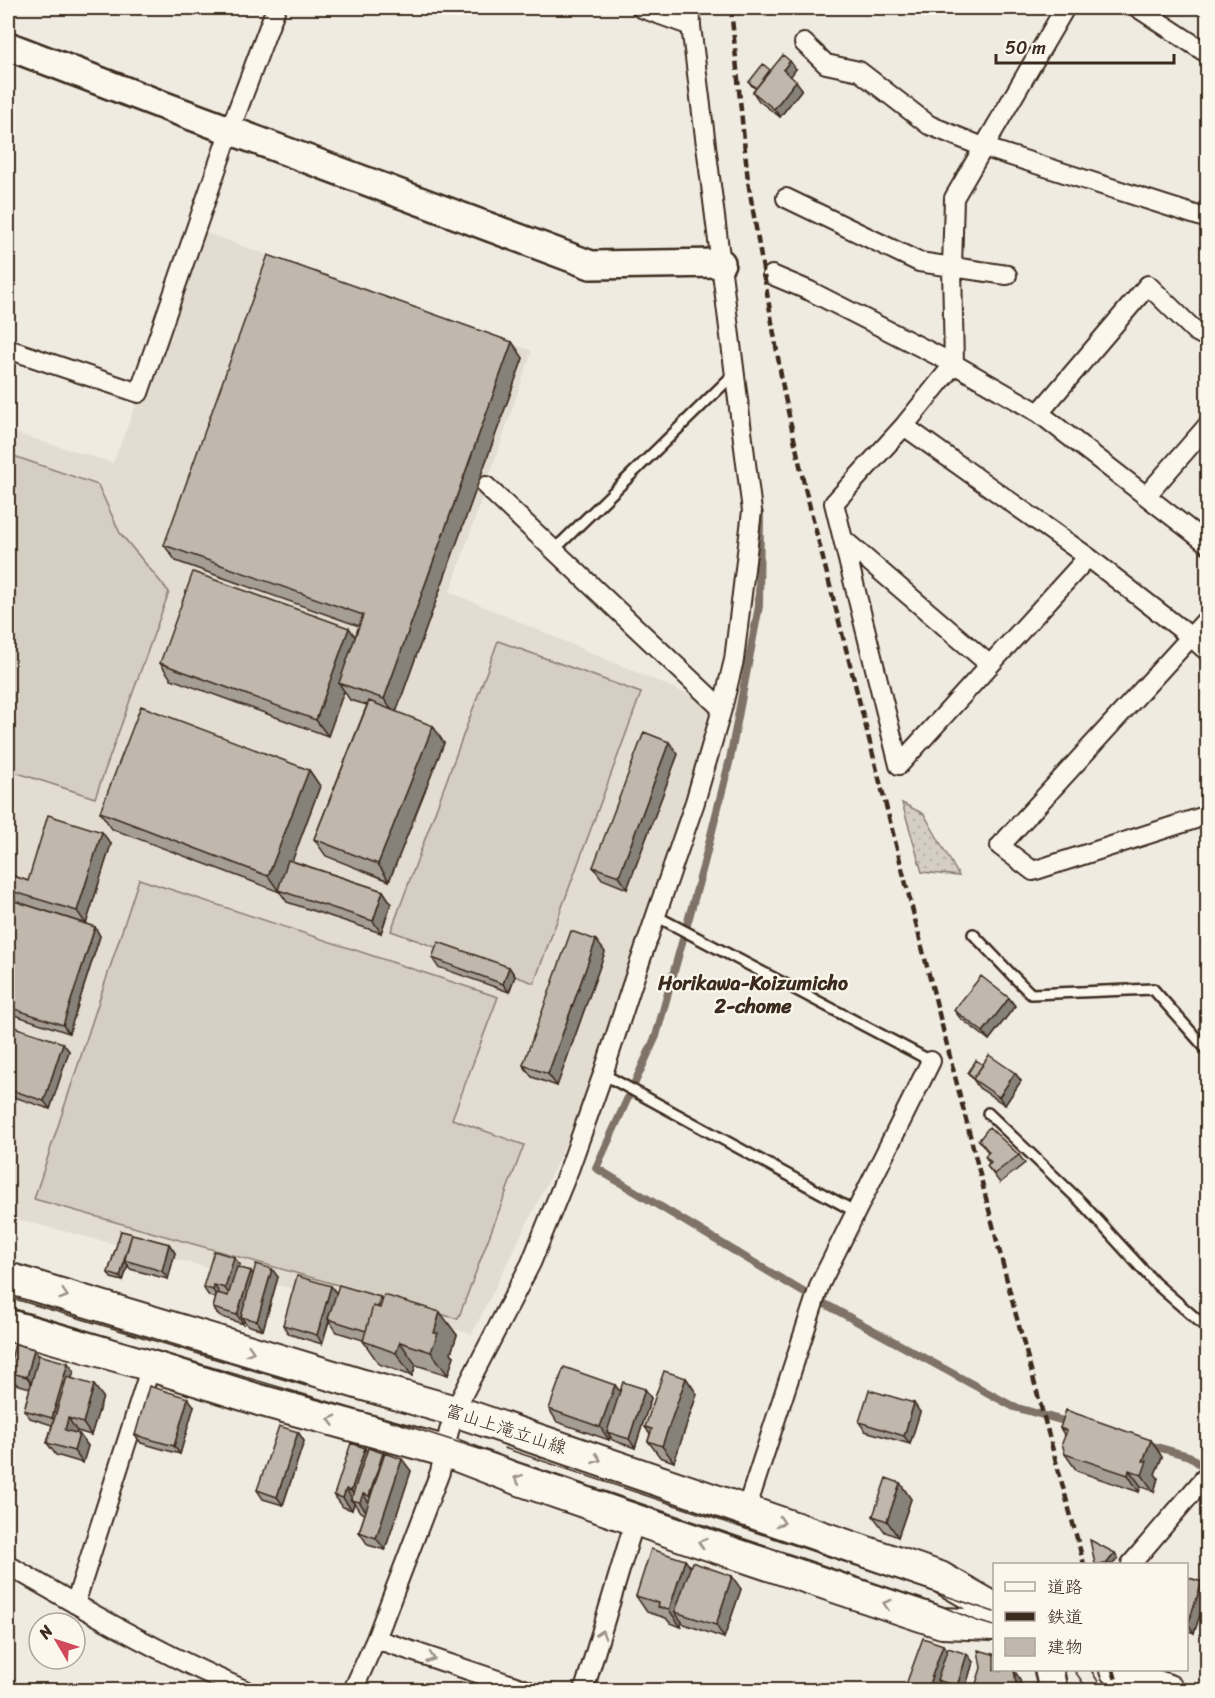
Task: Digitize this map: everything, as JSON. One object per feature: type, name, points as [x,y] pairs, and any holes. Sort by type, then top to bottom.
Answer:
[{"type":"main road","name":"富山上滝立山線","points":[[8,1278],[455,1411],[940,1577],[993,1607]]},
{"type":"main road","points":[[8,1325],[259,1400],[444,1451],[928,1627],[942,1623],[993,1625]]},
{"type":"main road","points":[[1118,1671],[1168,1690]]},
{"type":"street","points":[[8,349],[139,393],[230,130],[276,8]]},
{"type":"street","points":[[641,8],[691,26]]},
{"type":"street","points":[[353,1690],[376,1639],[440,1472],[455,1411],[531,1263],[570,1167],[695,802],[734,660],[752,511],[735,373],[730,265],[690,8]]},
{"type":"street","points":[[1065,8],[954,198],[952,267],[954,364],[904,426],[834,503],[899,765],[1088,557]]},
{"type":"street","points":[[1138,8],[1208,54]]},
{"type":"street","points":[[804,43],[826,64],[859,71],[929,124],[983,147],[1208,219]]},
{"type":"street","points":[[8,46],[591,265],[730,265]]},
{"type":"street","points":[[786,198],[920,262],[1007,275]]},
{"type":"street","points":[[772,275],[810,291],[954,364],[1039,413],[1208,544]]},
{"type":"street","points":[[1039,413],[1148,285],[1195,331],[1208,338]]},
{"type":"street","points":[[1146,496],[1208,425]]},
{"type":"street","points":[[904,426],[1088,557],[1208,652]]},
{"type":"street","points":[[486,486],[722,709]]},
{"type":"street","points":[[843,539],[990,665]]},
{"type":"street","points":[[1208,618],[1000,846],[1033,871],[1208,815]]},
{"type":"street","points":[[746,1510],[820,1284],[931,1061]]},
{"type":"street","points":[[75,1604],[151,1366]]},
{"type":"street","points":[[1132,1563],[1208,1474]]},
{"type":"street","points":[[584,1690],[635,1520]]},
{"type":"street","points":[[8,1565],[75,1604],[213,1676],[245,1690]]},
{"type":"street","points":[[376,1639],[527,1690]]},
{"type":"street","points":[[1049,1671],[1053,1690]]},
{"type":"lane","points":[[554,550],[735,373]]},
{"type":"lane","points":[[656,916],[931,1061]]},
{"type":"lane","points":[[973,934],[1031,994],[1152,989],[1208,1052]]},
{"type":"lane","points":[[603,1074],[856,1212]]},
{"type":"lane","points":[[988,1113],[1081,1202],[1155,1283],[1208,1329]]},
{"type":"shaded area","points":[[204,232],[532,351],[450,592],[722,709],[585,1099],[558,1161],[472,1334],[8,1217],[8,431],[113,463]]},
{"type":"shaded area","points":[[8,454],[98,485],[120,533],[169,592],[95,798],[8,770]]},
{"type":"shaded area","points":[[498,641],[641,693],[534,983],[391,931]]},
{"type":"shaded area","points":[[902,803],[924,814],[959,876],[922,872]]},
{"type":"shaded area","points":[[139,879],[498,997],[452,1119],[524,1145],[458,1319],[34,1199]]},
{"type":"building","points":[[783,55],[790,61],[783,70],[796,81],[774,109],[753,92]]},
{"type":"building","points":[[763,64],[770,70],[756,88],[749,82]]},
{"type":"building","points":[[268,255],[512,342],[384,699],[339,683],[363,615],[164,545]]},
{"type":"building","points":[[193,572],[349,628],[316,720],[160,663]]},
{"type":"building","points":[[369,701],[433,726],[378,864],[314,839]]},
{"type":"building","points":[[141,706],[309,770],[268,876],[100,812]]},
{"type":"building","points":[[644,732],[669,742],[619,876],[593,867]]},
{"type":"building","points":[[48,815],[102,832],[77,911],[8,890],[8,874],[28,881]]},
{"type":"building","points":[[288,860],[383,891],[373,921],[278,890]]},
{"type":"building","points":[[8,899],[95,927],[63,1025],[8,1007]]},
{"type":"building","points":[[571,931],[596,940],[548,1074],[523,1065]]},
{"type":"building","points":[[438,942],[509,967],[503,984],[432,958]]},
{"type":"building","points":[[981,976],[1009,998],[983,1032],[954,1010]]},
{"type":"building","points":[[8,1025],[63,1043],[44,1101],[8,1089]]},
{"type":"building","points":[[989,1055],[1015,1073],[999,1097],[973,1079]]},
{"type":"building","points":[[976,1060],[983,1065],[974,1077],[968,1073]]},
{"type":"building","points":[[989,1127],[1019,1155],[994,1174],[987,1166],[991,1162],[985,1156],[989,1152],[979,1140]]},
{"type":"building","points":[[121,1231],[133,1234],[120,1277],[108,1273]]},
{"type":"building","points":[[132,1234],[169,1244],[162,1271],[124,1260]]},
{"type":"building","points":[[214,1251],[234,1257],[225,1288],[214,1285],[213,1290],[203,1287]]},
{"type":"building","points":[[256,1264],[272,1269],[257,1321],[241,1317]]},
{"type":"building","points":[[237,1267],[251,1271],[237,1315],[213,1308],[217,1293],[228,1296]]},
{"type":"building","points":[[297,1276],[331,1286],[317,1335],[283,1325]]},
{"type":"building","points":[[339,1285],[380,1297],[378,1307],[373,1306],[366,1331],[328,1319]]},
{"type":"building","points":[[384,1295],[440,1312],[434,1333],[438,1333],[431,1352],[400,1342],[396,1353],[363,1341],[373,1306],[380,1308]]},
{"type":"building","points":[[15,1344],[34,1349],[27,1377],[8,1372]]},
{"type":"building","points":[[39,1355],[68,1363],[52,1418],[24,1410]]},
{"type":"building","points":[[564,1367],[615,1385],[600,1427],[549,1409]]},
{"type":"building","points":[[664,1371],[686,1378],[662,1446],[648,1441],[652,1429],[645,1427]]},
{"type":"building","points":[[67,1377],[94,1385],[83,1423],[68,1418],[65,1430],[79,1434],[74,1451],[47,1443]]},
{"type":"building","points":[[623,1382],[645,1389],[629,1439],[607,1432]]},
{"type":"building","points":[[149,1386],[188,1398],[174,1446],[135,1435]]},
{"type":"building","points":[[869,1390],[914,1403],[904,1436],[859,1422]]},
{"type":"building","points":[[1066,1410],[1151,1440],[1143,1461],[1147,1461],[1142,1475],[1129,1470],[1128,1475],[1065,1454],[1062,1443],[1067,1431],[1060,1428]]},
{"type":"building","points":[[279,1426],[298,1432],[277,1497],[257,1490]]},
{"type":"building","points":[[351,1443],[365,1448],[351,1491],[346,1489],[343,1498],[334,1495]]},
{"type":"building","points":[[368,1448],[383,1453],[369,1496],[363,1494],[360,1502],[351,1500]]},
{"type":"building","points":[[385,1453],[402,1459],[376,1538],[359,1532]]},
{"type":"building","points":[[886,1478],[900,1483],[887,1521],[873,1516]]},
{"type":"building","points":[[1090,1540],[1115,1553],[1107,1563],[1095,1563]]},
{"type":"building","points":[[651,1549],[685,1560],[669,1610],[658,1607],[659,1603],[636,1596]]},
{"type":"building","points":[[692,1562],[732,1576],[716,1625],[675,1612]]},
{"type":"building","points":[[1188,1578],[1202,1582],[1188,1624]]},
{"type":"building","points":[[923,1638],[943,1645],[927,1690],[904,1690]]},
{"type":"building","points":[[948,1648],[967,1654],[958,1683],[961,1684],[960,1689],[957,1690],[949,1687],[950,1684],[937,1680]]},
{"type":"building","points":[[978,1650],[993,1654],[993,1671],[1014,1671],[1017,1690],[974,1690],[981,1668]]},
{"type":"waterway","points":[[760,513],[759,606],[730,759],[703,867],[656,1036],[596,1168],[803,1292],[1014,1407],[1071,1423]]},
{"type":"waterway","points":[[1146,1444],[1189,1456],[1208,1470]]},
{"type":"tram line","points":[[8,1297],[306,1386]]},
{"type":"tram line","points":[[8,1307],[357,1410],[489,1452],[934,1603],[993,1626]]},
{"type":"tram line","points":[[504,1448],[993,1612]]},
{"type":"tram line","points":[[1075,1671],[1088,1690]]},
{"type":"tram line","points":[[1092,1671],[1103,1690]]},
{"type":"railway","points":[[731,8],[748,181],[784,393],[805,488],[1013,1304],[1084,1563]]},
{"type":"railway","points":[[1113,1671],[1119,1690]]},
{"type":"district","name":"Horikawa-Koizumicho 2-chome","points":[[753,994]]}]
